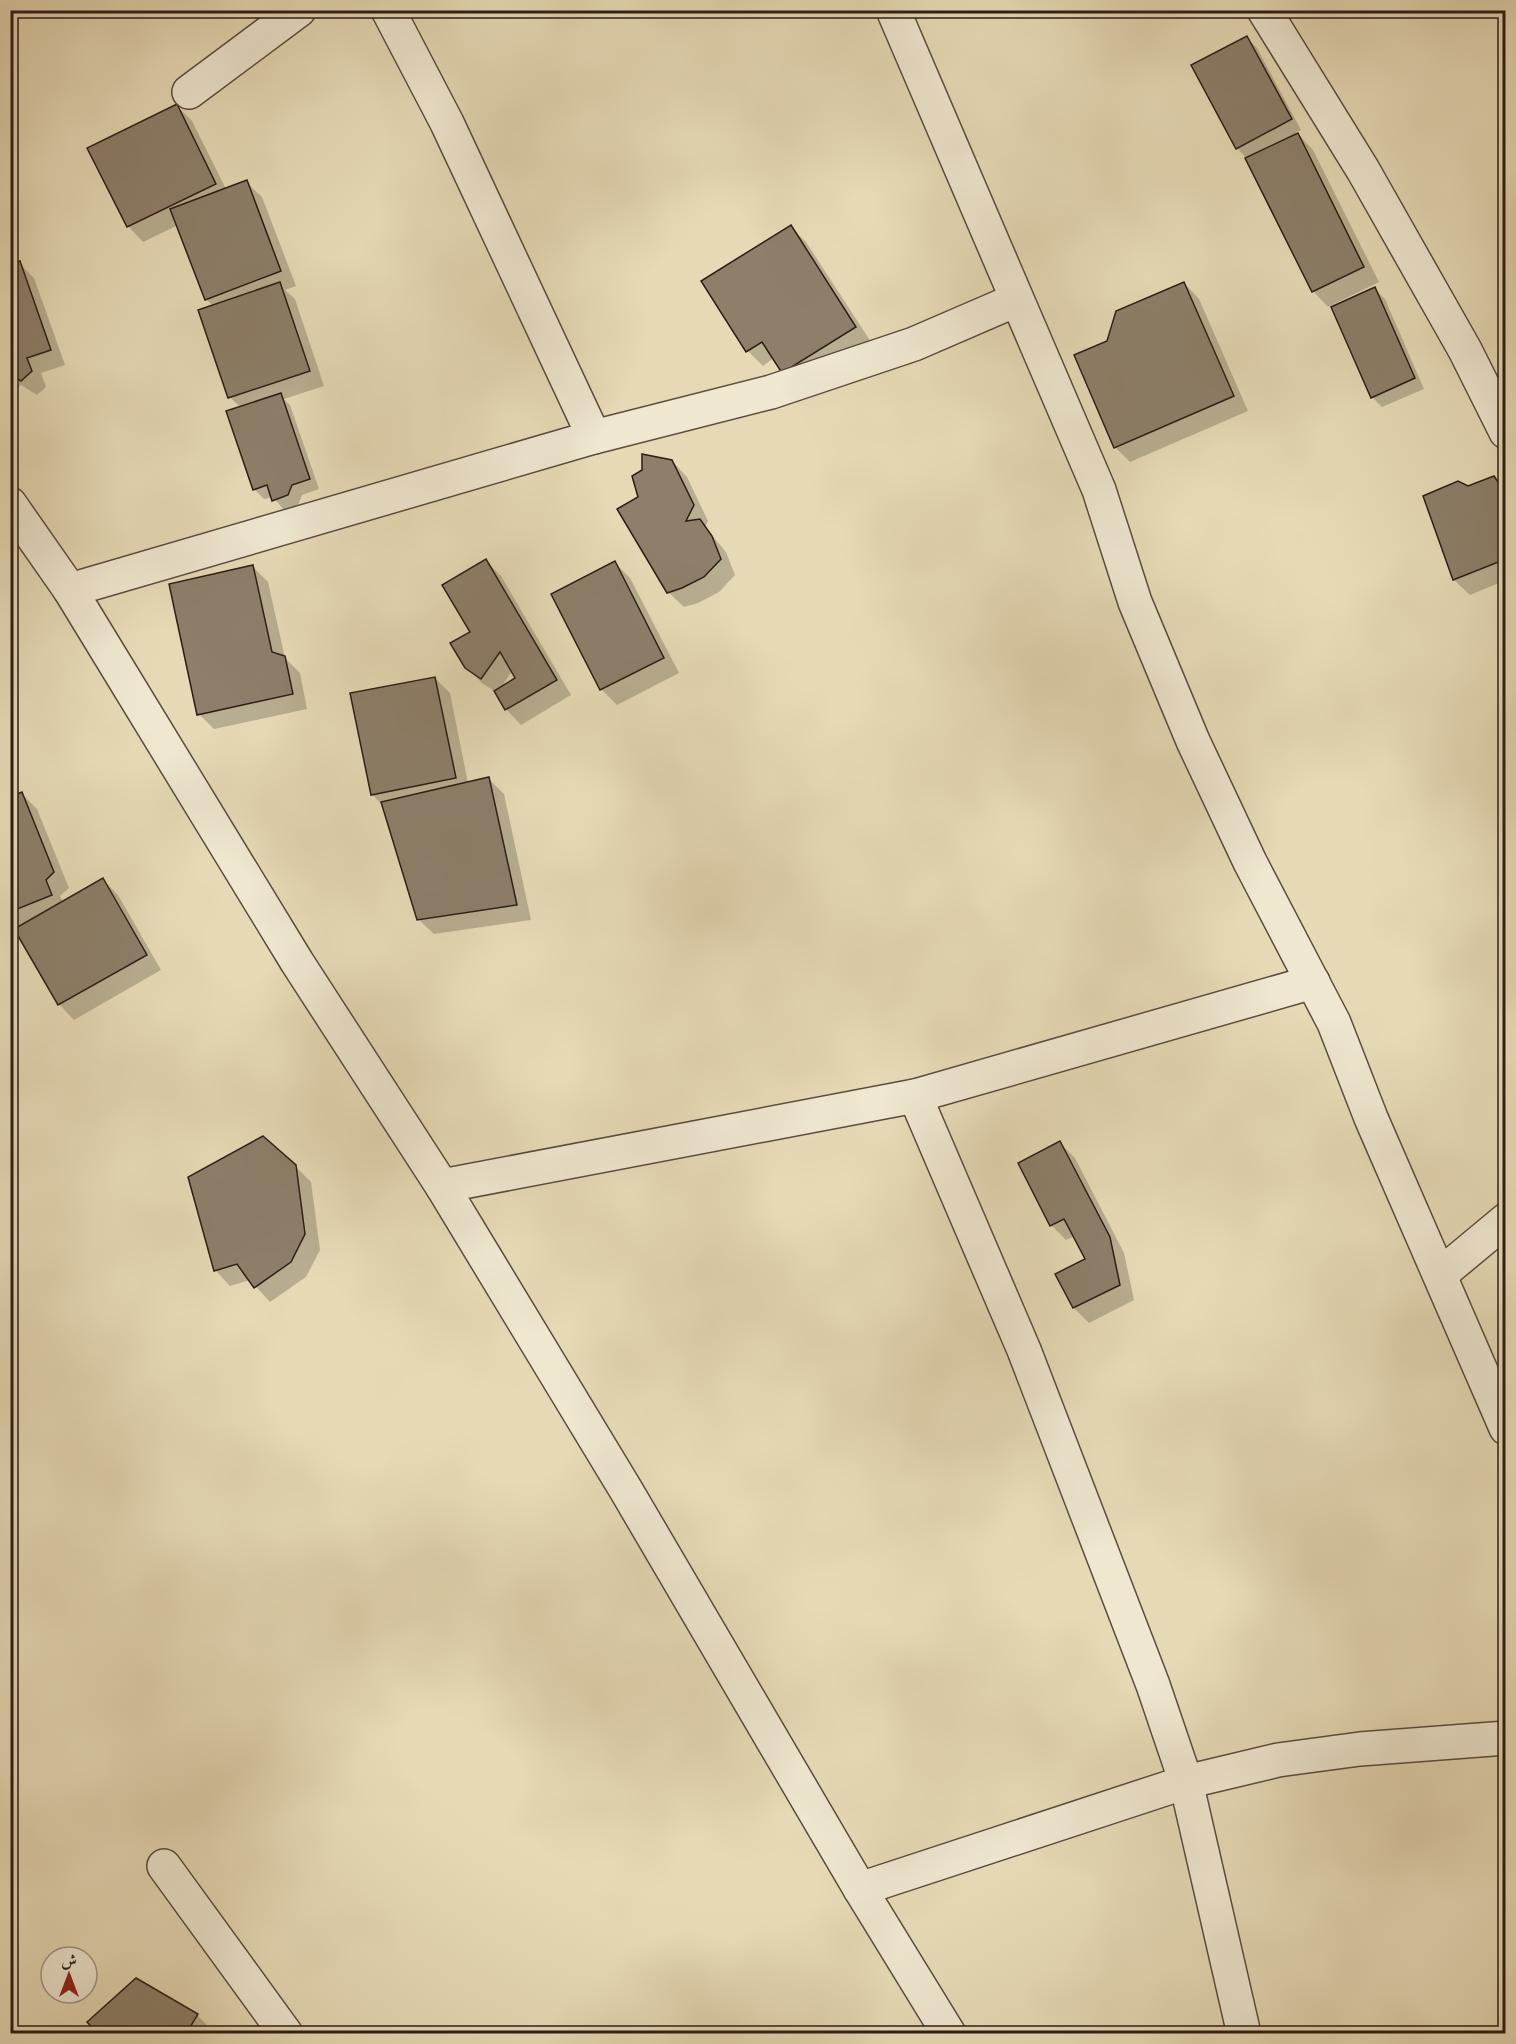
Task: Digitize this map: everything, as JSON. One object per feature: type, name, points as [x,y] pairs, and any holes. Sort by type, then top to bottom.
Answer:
[{"type":"street","points":[[189,92],[299,10]]},
{"type":"street","points":[[388,10],[447,123],[594,437]]},
{"type":"street","points":[[893,10],[1099,490],[1135,602],[1193,741],[1250,862],[1334,1023],[1371,1118],[1506,1428]]},
{"type":"street","points":[[1264,10],[1363,170],[1465,350],[1506,432]]},
{"type":"street","points":[[70,590],[594,437],[771,392],[914,344],[1016,300]]},
{"type":"street","points":[[14,518],[70,590],[297,962],[442,1186],[626,1490],[860,1889],[949,2034]]},
{"type":"street","points":[[442,1186],[915,1096],[1313,982]]},
{"type":"street","points":[[915,1096],[1024,1350],[1149,1674],[1186,1782],[1244,2034]]},
{"type":"street","points":[[1440,1274],[1506,1220]]},
{"type":"street","points":[[860,1889],[1186,1782],[1278,1760],[1336,1752],[1506,1738]]},
{"type":"street","points":[[164,1866],[286,2034]]},
{"type":"building","points":[[1247,36],[1292,119],[1236,149],[1191,65]]},
{"type":"building","points":[[177,104],[216,184],[127,227],[87,148]]},
{"type":"building","points":[[1298,133],[1364,267],[1312,292],[1245,158]]},
{"type":"building","points":[[247,180],[281,271],[205,300],[170,209]]},
{"type":"building","points":[[791,225],[856,327],[782,373],[762,342],[746,352],[701,281]]},
{"type":"building","points":[[20,261],[51,350],[27,358],[32,371],[21,381],[10,374],[10,264]]},
{"type":"building","points":[[280,282],[310,371],[228,398],[198,310]]},
{"type":"building","points":[[1184,282],[1234,396],[1114,448],[1074,355],[1107,341],[1116,311]]},
{"type":"building","points":[[1375,287],[1415,378],[1371,398],[1331,307]]},
{"type":"building","points":[[281,393],[310,479],[292,485],[288,495],[272,501],[267,485],[253,490],[226,411]]},
{"type":"building","points":[[642,454],[672,460],[694,505],[686,521],[700,519],[712,536],[721,559],[704,577],[667,593],[617,509],[638,497],[632,476],[642,470]]},
{"type":"building","points":[[1494,476],[1506,494],[1506,559],[1453,580],[1423,496],[1458,481],[1468,486]]},
{"type":"building","points":[[486,559],[557,680],[505,710],[494,691],[515,678],[500,652],[481,679],[465,668],[450,643],[470,632],[442,585]]},
{"type":"building","points":[[615,561],[664,658],[600,690],[551,594]]},
{"type":"building","points":[[253,565],[272,652],[285,656],[293,694],[197,715],[169,584]]},
{"type":"building","points":[[435,677],[456,778],[371,795],[350,693]]},
{"type":"building","points":[[489,777],[517,905],[417,920],[381,802]]},
{"type":"building","points":[[22,792],[54,872],[46,880],[52,895],[10,912],[10,797]]},
{"type":"building","points":[[103,878],[147,955],[58,1005],[14,929]]},
{"type":"building","points":[[263,1136],[296,1165],[305,1234],[291,1262],[254,1288],[237,1264],[214,1271],[188,1177]]},
{"type":"building","points":[[1060,1141],[1110,1237],[1120,1285],[1073,1308],[1055,1274],[1085,1259],[1064,1219],[1050,1226],[1018,1163]]},
{"type":"building","points":[[136,1978],[198,2014],[186,2034],[98,2034],[87,2022]]}]
